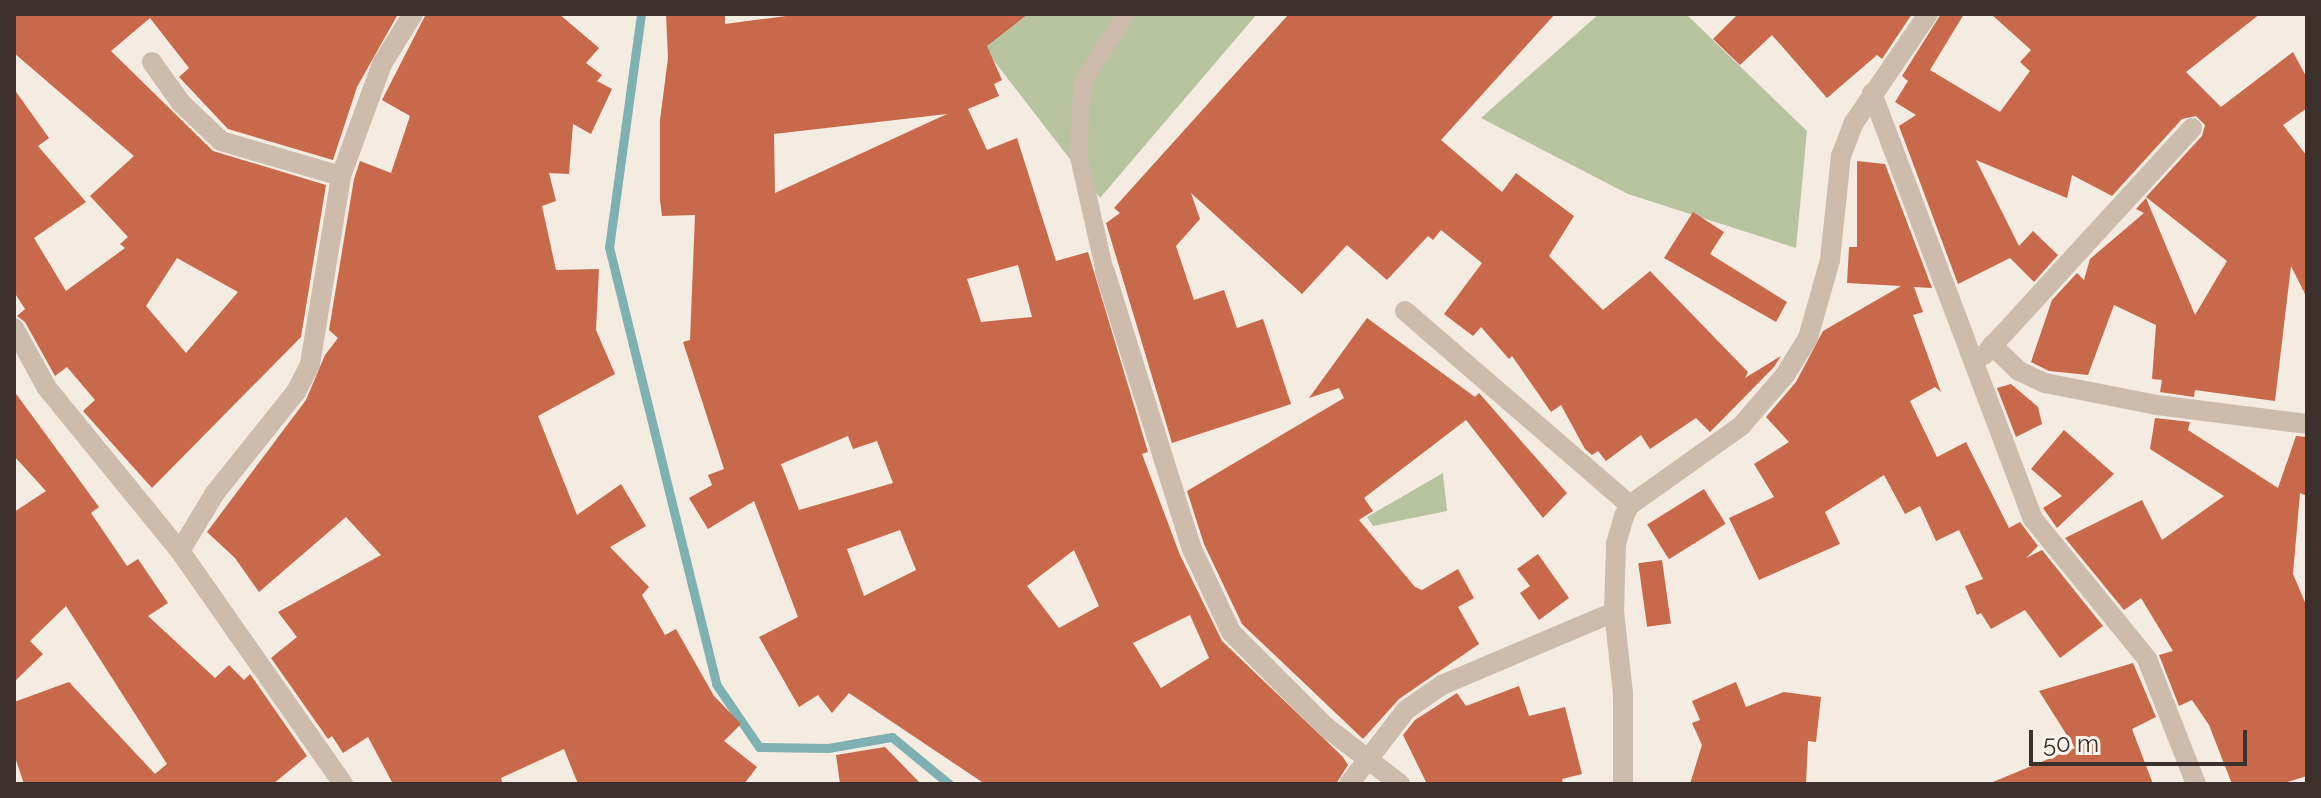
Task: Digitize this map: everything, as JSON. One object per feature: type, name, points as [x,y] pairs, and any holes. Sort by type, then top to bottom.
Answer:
[{"type":"street","points":[[180,551],[215,493],[296,392],[310,364],[341,176],[382,64],[413,14]]},
{"type":"street","points":[[1623,784],[1623,693],[1614,612],[1616,544],[1630,505],[1741,426],[1785,375],[1808,338],[1830,260],[1841,156],[1872,93],[1928,14]]},
{"type":"street","points":[[152,62],[181,103],[221,141],[341,176]]},
{"type":"street","points":[[1872,93],[2033,519],[2147,659],[2196,784]]},
{"type":"street","points":[[1973,367],[2192,128]]},
{"type":"street","points":[[1105,272],[1192,549],[1231,632],[1326,727],[1400,784]]},
{"type":"street","points":[[1405,311],[1630,505]]},
{"type":"street","points":[[14,328],[47,388],[180,551],[343,784]]},
{"type":"street","points":[[1992,345],[2019,371],[2045,383],[2157,405],[2307,424]]},
{"type":"street","points":[[1349,784],[1372,760],[1406,710],[1442,685],[1614,612]]},
{"type":"lane","points":[[1105,272],[1078,153],[1083,81],[1126,14]]},
{"type":"green space","points":[[1005,14],[1257,14],[1100,198],[981,44]]},
{"type":"green space","points":[[1599,14],[1686,14],[1807,131],[1796,248],[1628,194],[1481,118]]},
{"type":"green space","points":[[1443,473],[1447,511],[1373,526],[1367,517]]},
{"type":"building","points":[[14,14],[398,14],[357,87],[333,160],[228,129],[179,77],[189,68],[150,18],[111,51],[213,151],[326,185],[301,337],[152,488],[83,411],[95,400],[67,367],[55,376],[25,322],[17,316],[25,309],[14,292],[14,89],[49,138],[38,146],[86,202],[34,238],[66,291],[125,248],[120,244],[128,237],[90,196],[134,156],[14,53]],"holes":[[[177,258],[238,292],[186,353],[146,306]]]},
{"type":"building","points":[[426,14],[559,14],[599,48],[586,63],[602,75],[597,81],[612,89],[591,134],[573,124],[569,174],[549,173],[556,201],[542,206],[556,270],[599,269],[596,330],[615,374],[538,416],[577,515],[621,484],[646,526],[610,547],[649,587],[642,595],[665,635],[676,629],[714,696],[741,724],[724,741],[757,767],[744,784],[578,784],[564,749],[501,778],[503,784],[393,784],[368,737],[343,753],[332,736],[328,739],[271,658],[297,637],[278,612],[381,555],[346,517],[259,592],[235,558],[207,532],[306,400],[325,355],[338,338],[329,330],[354,179],[360,161],[391,173],[410,116],[382,100]]},
{"type":"building","points":[[666,14],[725,14],[725,24],[801,14],[1028,14],[987,46],[1002,80],[994,84],[999,96],[968,109],[987,150],[1017,138],[1056,261],[1088,252],[1148,452],[1142,454],[1180,555],[1222,641],[1343,757],[1348,765],[1336,784],[985,784],[849,693],[832,713],[818,695],[799,707],[759,637],[798,617],[754,501],[708,529],[689,498],[712,485],[708,475],[724,469],[683,342],[690,340],[695,215],[662,216],[660,120],[668,58]],"holes":[[[947,114],[775,193],[774,134]],[[1018,265],[1032,317],[981,322],[967,279]],[[848,436],[853,449],[877,441],[893,483],[799,510],[781,464]],[[900,530],[916,570],[864,596],[847,549]],[[1074,550],[1099,606],[1059,628],[1027,586]],[[1190,615],[1209,658],[1161,688],[1133,643]]]},
{"type":"building","points":[[1289,14],[1555,14],[1441,140],[1502,192],[1516,173],[1574,216],[1549,256],[1603,310],[1650,271],[1748,372],[1745,378],[1781,356],[1774,367],[1710,432],[1696,418],[1650,449],[1641,435],[1606,461],[1598,451],[1592,455],[1585,449],[1561,405],[1551,412],[1512,356],[1509,359],[1481,327],[1473,336],[1444,314],[1482,263],[1441,230],[1433,240],[1428,236],[1387,280],[1347,245],[1302,294],[1191,193],[1200,219],[1176,246],[1194,300],[1224,290],[1237,328],[1263,319],[1291,404],[1172,443],[1106,223],[1120,213],[1114,208]]},
{"type":"building","points":[[1738,14],[1912,14],[1882,59],[1877,55],[1827,98],[1772,35],[1740,65],[1713,39]]},
{"type":"building","points":[[1941,14],[1964,14],[1930,70],[2000,112],[2030,71],[2020,62],[2031,50],[1991,14],[2260,14],[2186,72],[2221,107],[2293,52],[2307,78],[2307,108],[2283,125],[2307,156],[2307,298],[2291,266],[2275,401],[2195,390],[2194,397],[2160,392],[2162,380],[2152,379],[2156,325],[2114,305],[2088,375],[2049,371],[2031,362],[2052,300],[2077,273],[2084,280],[2090,259],[2144,213],[2136,209],[2146,198],[2195,315],[2227,261],[2146,197],[2202,136],[2205,125],[2196,116],[2182,119],[2112,196],[2072,175],[2067,198],[1976,160],[2019,246],[2033,231],[2058,255],[2034,282],[2010,258],[1958,284],[1899,126],[1916,115],[1895,102],[1908,81],[1902,76]]},
{"type":"building","points":[[1857,161],[1885,164],[1932,288],[1914,287],[1923,312],[1913,315],[1941,392],[1935,387],[1910,401],[1937,457],[1966,442],[2009,528],[2020,522],[2038,546],[2026,558],[2042,550],[2103,626],[2060,658],[2025,610],[1991,629],[1981,613],[1977,615],[1965,586],[1983,579],[1959,530],[1936,541],[1920,506],[1905,514],[1884,475],[1825,512],[1840,544],[1759,580],[1729,518],[1774,497],[1754,464],[1789,442],[1766,417],[1796,382],[1823,331],[1901,286],[1847,283],[1849,247],[1857,247]]},
{"type":"building","points":[[1693,212],[1724,232],[1710,254],[1787,302],[1776,322],[1664,258]]},
{"type":"building","points":[[1367,318],[1475,397],[1479,393],[1567,493],[1543,518],[1466,420],[1364,498],[1373,511],[1359,520],[1415,587],[1422,590],[1458,569],[1474,598],[1458,607],[1479,644],[1399,699],[1363,739],[1242,624],[1204,544],[1187,491],[1344,398],[1339,388],[1309,398]]},
{"type":"building","points":[[2011,384],[2038,407],[2042,424],[2016,437],[1997,388]]},
{"type":"building","points":[[14,391],[99,507],[91,513],[127,566],[138,559],[168,603],[148,616],[215,678],[229,665],[244,680],[250,674],[307,756],[273,784],[24,784],[14,754],[14,702],[69,682],[155,774],[167,764],[66,606],[30,641],[43,654],[14,682],[14,512],[46,491],[14,456]]},
{"type":"building","points":[[2155,418],[2190,422],[2188,430],[2278,488],[2296,436],[2307,437],[2307,496],[2300,493],[2293,574],[2307,607],[2307,776],[2281,784],[2232,784],[2209,725],[2192,700],[2179,706],[2159,655],[2173,651],[2141,598],[2124,610],[2065,538],[2142,500],[2162,540],[2224,496],[2150,449]]},
{"type":"building","points":[[2064,430],[2114,474],[2057,528],[2043,508],[2062,496],[2031,469]]},
{"type":"building","points":[[1704,489],[1726,524],[1669,559],[1647,525]]},
{"type":"building","points":[[1538,554],[1569,598],[1539,620],[1520,593],[1530,586],[1517,569]]},
{"type":"building","points":[[1662,560],[1671,623],[1647,627],[1638,563]]},
{"type":"building","points":[[2133,663],[2156,717],[2132,729],[2153,784],[1988,784],[2075,748],[2039,691]]},
{"type":"building","points":[[1736,682],[1746,707],[1784,692],[1821,697],[1816,742],[1808,741],[1806,784],[1690,784],[1702,745],[1692,723],[1700,720],[1692,701]]},
{"type":"building","points":[[1519,686],[1529,716],[1565,707],[1582,774],[1562,779],[1563,784],[1427,784],[1403,735],[1415,720],[1457,693],[1466,706]]},
{"type":"building","points":[[885,747],[921,784],[840,784],[836,755]]},
{"type":"waterway","points":[[641,14],[609,247],[716,684],[759,747],[828,748],[892,737],[949,784]]}]
